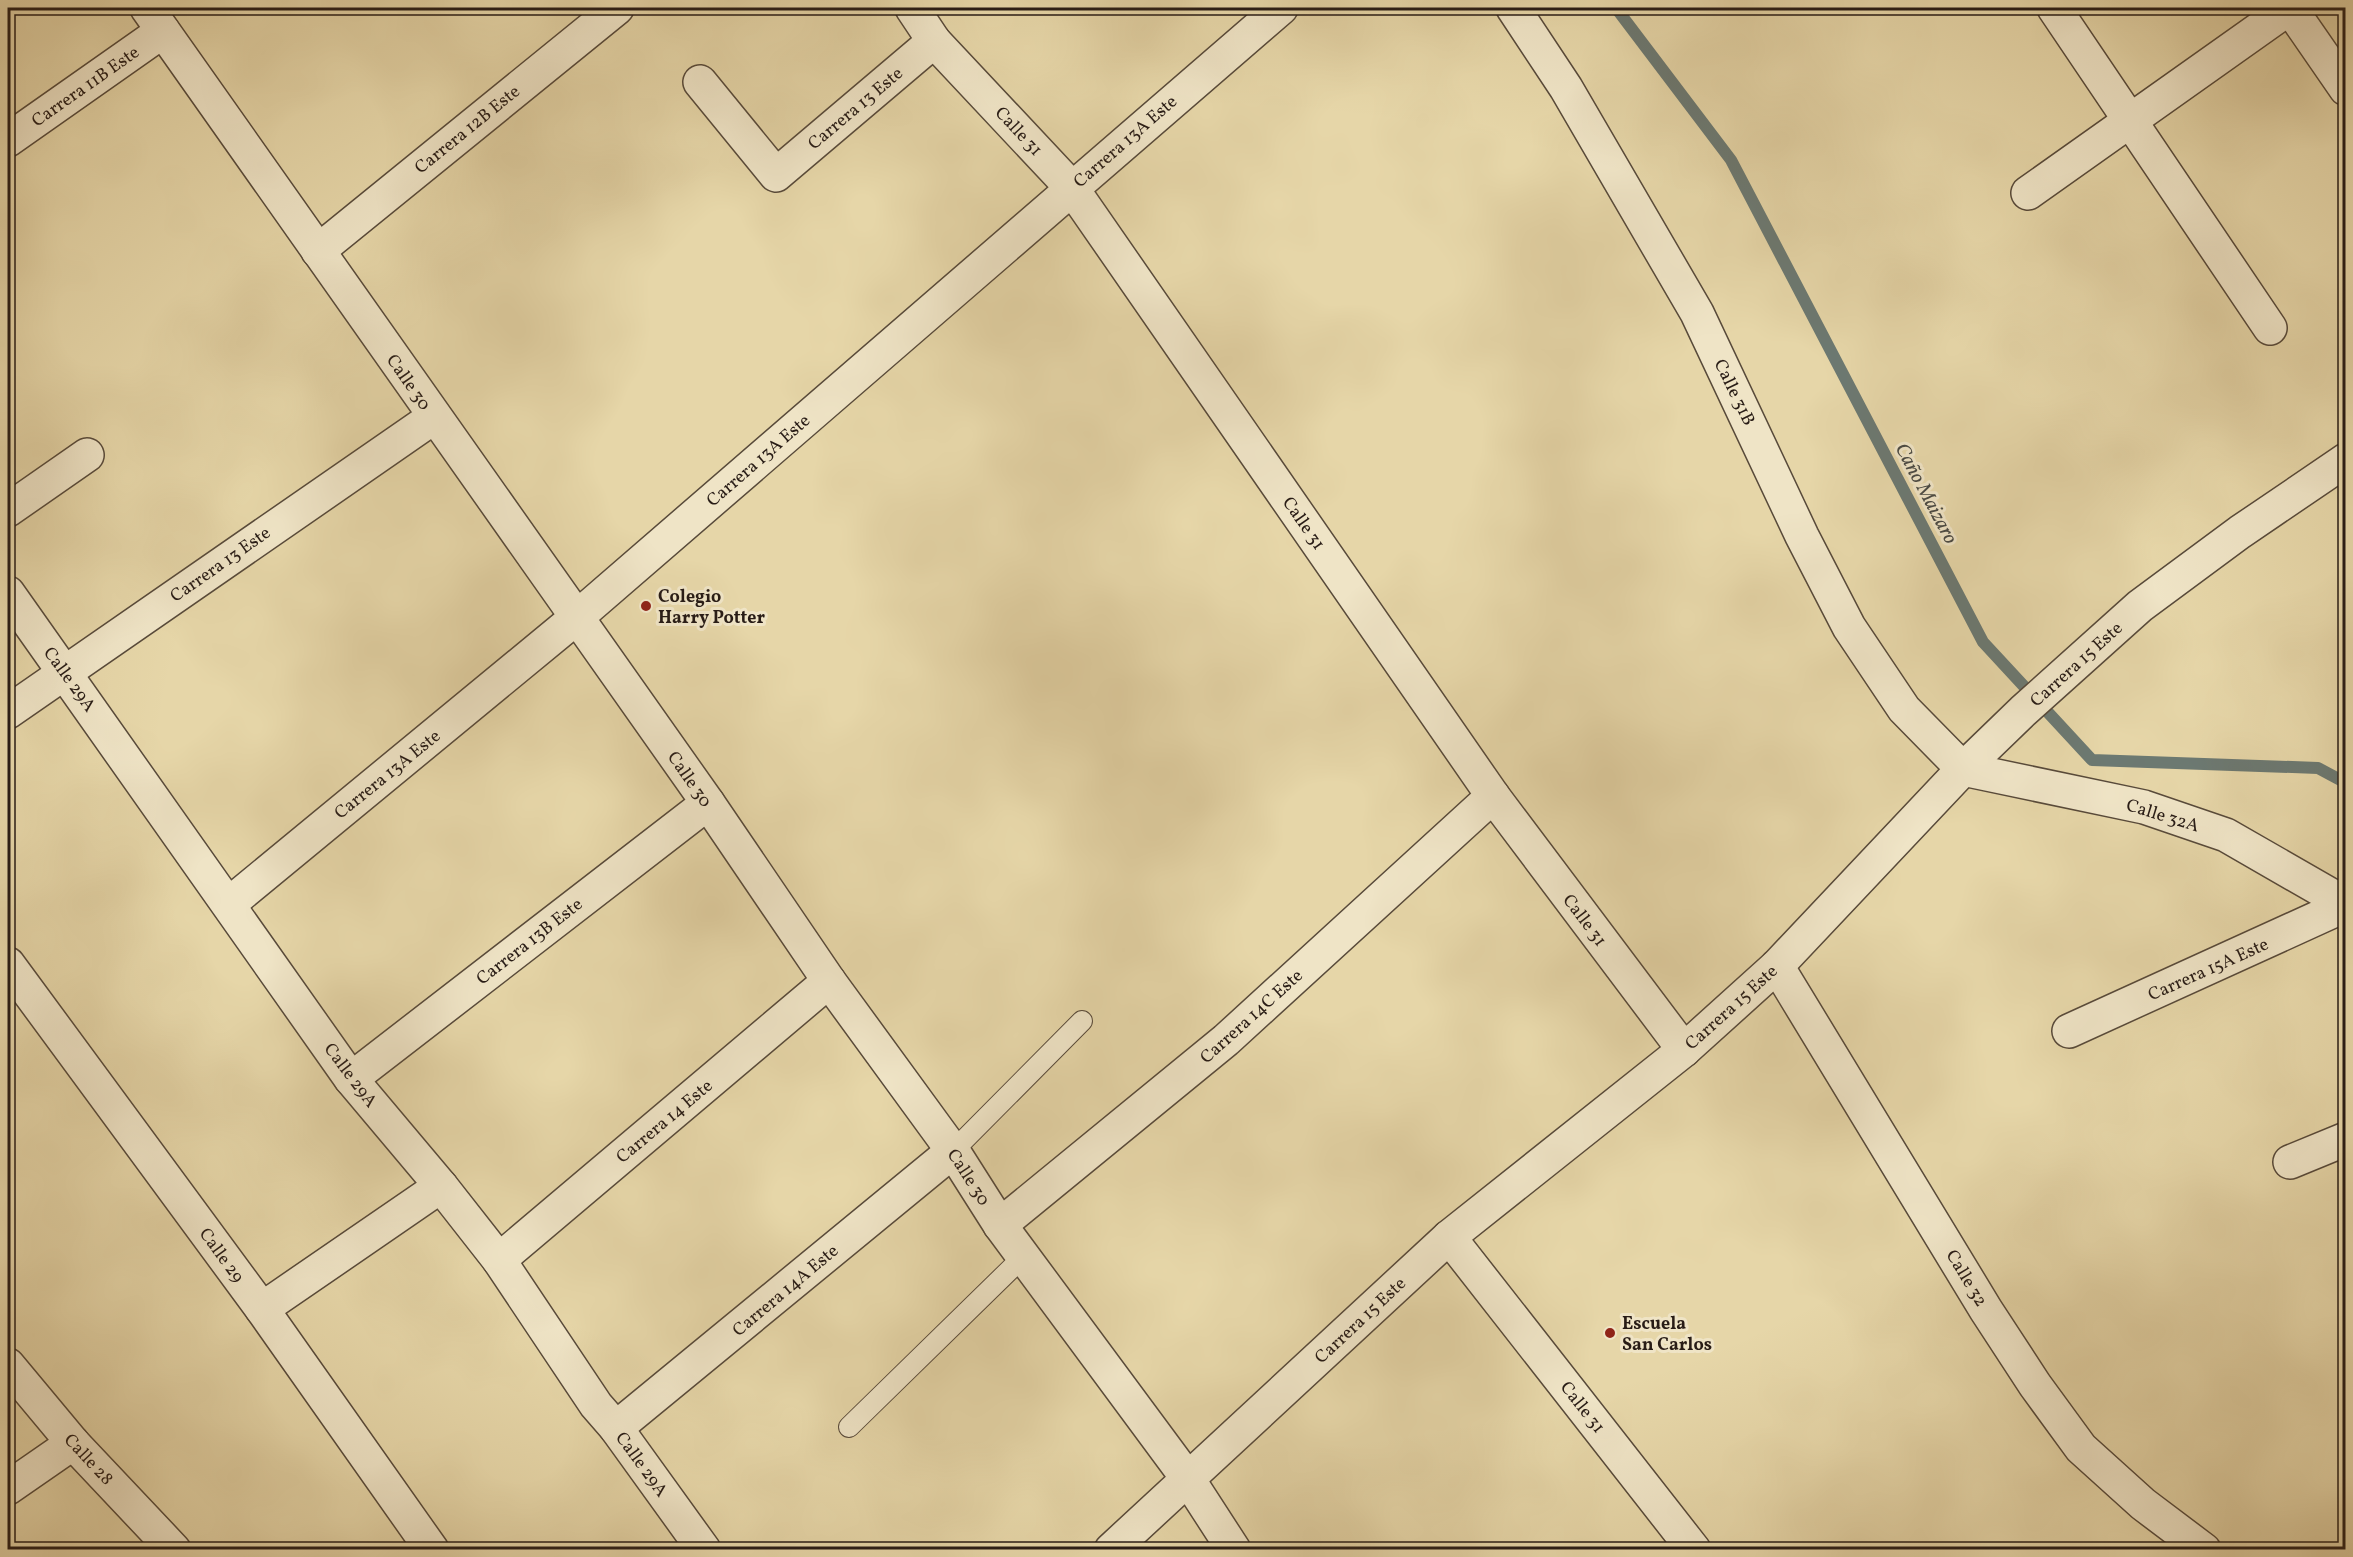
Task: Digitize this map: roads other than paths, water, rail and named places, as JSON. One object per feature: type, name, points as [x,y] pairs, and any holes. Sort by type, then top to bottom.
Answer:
[{"type":"street","name":"Carrera 12B Este","points":[[318,251],[617,8]]},
{"type":"street","name":"Calle 31","points":[[912,8],[934,41],[1071,187],[1492,796],[1684,1050]]},
{"type":"street","name":"Carrera 13A Este","points":[[229,904],[576,618],[1071,187],[1281,8]]},
{"type":"street","name":"Calle 31B","points":[[1513,8],[1578,108],[1698,314],[1803,536],[1849,627],[1904,710],[1963,769]]},
{"type":"street","points":[[2054,8],[2270,328]]},
{"type":"street","points":[[2028,193],[2289,8],[2346,89]]},
{"type":"street","name":"Calle 30","points":[[155,19],[708,803],[829,981],[953,1151],[1000,1225],[1188,1479],[1233,1550]]},
{"type":"street","name":"Carrera 11B Este","points":[[8,140],[155,19]]},
{"type":"street","name":"Carrera 13 Este","points":[[700,82],[776,175],[934,41]]},
{"type":"street","name":"Carrera 13 Este","points":[[8,712],[434,417]]},
{"type":"street","points":[[8,510],[87,455]]},
{"type":"street","name":"Carrera 15 Este","points":[[1111,1550],[1449,1237],[1684,1050],[1777,966],[1963,769],[2023,711],[2140,606],[2240,532],[2346,460]]},
{"type":"street","name":"Calle 29A","points":[[8,593],[351,1079],[441,1186],[499,1260],[596,1405],[616,1428],[704,1550]]},
{"type":"street","name":"Calle 32A","points":[[1963,769],[2144,807],[2226,835],[2346,905]]},
{"type":"street","name":"Carrera 14C Este","points":[[1000,1225],[1226,1040],[1492,796]]},
{"type":"street","name":"Carrera 13B Este","points":[[351,1079],[708,803]]},
{"type":"street","name":"Carrera 15A Este","points":[[2069,1031],[2346,905]]},
{"type":"street","name":"Calle 29","points":[[8,964],[262,1309],[432,1550]]},
{"type":"street","name":"Calle 32","points":[[1777,966],[1986,1310],[2035,1385],[2081,1448],[2143,1504],[2204,1550]]},
{"type":"street","name":"Carrera 14 Este","points":[[499,1260],[829,981]]},
{"type":"street","points":[[2290,1161],[2346,1139]]},
{"type":"street","name":"Carrera 14A Este","points":[[616,1428],[953,1151]]},
{"type":"street","points":[[262,1309],[441,1186]]},
{"type":"street","name":"Calle 31","points":[[1449,1237],[1694,1550]]},
{"type":"street","name":"Calle 28","points":[[8,1365],[73,1443],[174,1550]]},
{"type":"street","points":[[8,1488],[73,1443]]},
{"type":"lane","points":[[953,1151],[1082,1021]]},
{"type":"lane","points":[[849,1427],[1024,1256]]},
{"type":"waterway","name":"Caño Maizaro","points":[[1616,8],[1731,160],[1983,642],[2092,760],[2318,768],[2346,783]]},
{"type":"place","name":"Colegio Harry Potter","points":[[646,606]]},
{"type":"place","name":"Escuela San Carlos","points":[[1610,1333]]}]
